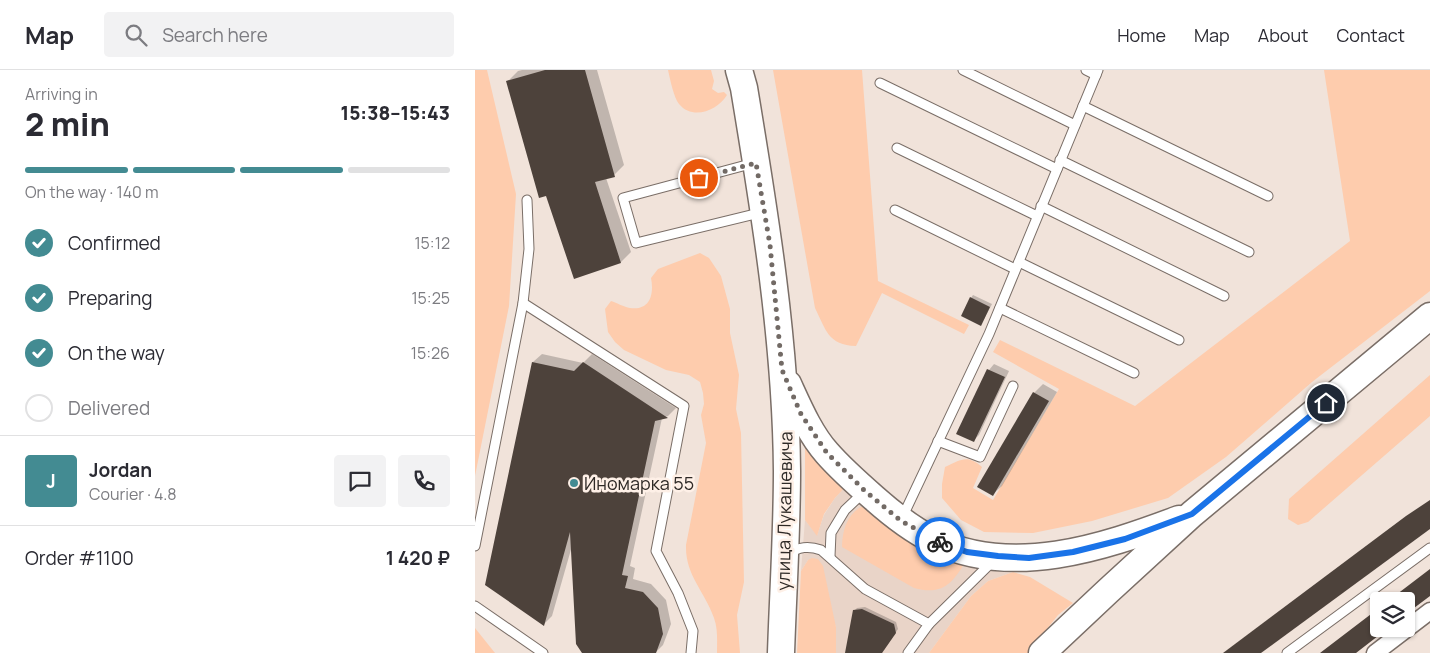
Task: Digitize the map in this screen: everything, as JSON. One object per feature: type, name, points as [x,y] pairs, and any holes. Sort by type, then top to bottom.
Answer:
[{"type":"main road","name":"улица Лукашевича","points":[[739,70],[744,88],[763,212],[770,245],[782,370],[787,471],[781,653]]},
{"type":"main road","points":[[1042,653],[1192,514],[1430,316]]},
{"type":"main road","points":[[782,370],[801,414],[827,453],[865,491],[901,521],[941,543],[967,552],[1029,558],[1073,552],[1125,539],[1192,514]]},
{"type":"street","points":[[1375,653],[1430,611]]},
{"type":"lane","points":[[963,70],[1075,125]]},
{"type":"lane","points":[[901,521],[1000,308],[1097,72],[1086,70]]},
{"type":"lane","points":[[880,84],[1057,170]]},
{"type":"lane","points":[[1083,106],[1268,196]]},
{"type":"lane","points":[[897,148],[1037,216]]},
{"type":"lane","points":[[1061,160],[1249,252]]},
{"type":"lane","points":[[756,163],[623,198],[636,243],[763,212]]},
{"type":"lane","points":[[475,546],[523,304],[529,249],[527,200]]},
{"type":"lane","points":[[1041,206],[1225,296]]},
{"type":"lane","points":[[895,210],[1179,340]]},
{"type":"lane","points":[[523,304],[683,406],[656,551],[678,593],[693,631],[691,653]]},
{"type":"lane","points":[[1000,308],[1133,372]]},
{"type":"lane","points":[[938,441],[980,457],[1013,386]]},
{"type":"lane","points":[[830,556],[831,533],[845,510],[865,491]]},
{"type":"lane","points":[[784,562],[791,552],[801,548],[812,547],[821,550],[865,589],[929,624]]},
{"type":"lane","points":[[1287,653],[1430,548]]},
{"type":"lane","points":[[908,653],[929,624],[998,556]]},
{"type":"lane","points":[[475,606],[543,653]]},
{"type":"shaded area","points":[[475,70],[487,70],[516,194],[509,306],[475,476]]},
{"type":"shaded area","points":[[668,70],[711,70],[714,81],[712,89],[718,93],[724,92],[727,95],[712,109],[698,113],[691,112],[677,101]]},
{"type":"shaded area","points":[[773,70],[862,70],[878,281],[969,325],[964,334],[882,293],[856,346],[839,343],[829,335],[815,308]]},
{"type":"shaded area","points":[[1324,70],[1430,70],[1430,291],[1312,382],[1226,457],[1168,498],[1092,521],[1033,533],[984,532],[961,520],[942,498],[945,467],[964,459],[977,463],[982,467],[973,488],[993,500],[1059,389],[993,352],[1000,340],[1135,406],[1350,241]]},
{"type":"shaded area","points":[[700,253],[709,258],[721,276],[730,309],[730,333],[739,375],[736,409],[741,433],[744,582],[737,615],[740,653],[717,653],[717,631],[714,618],[692,574],[687,556],[686,545],[706,443],[701,415],[704,404],[700,382],[689,375],[666,370],[624,350],[608,332],[605,309],[611,301],[630,308],[643,307],[647,304],[651,295],[651,278],[658,269]]},
{"type":"shaded area","points":[[1430,375],[1430,416],[1308,522],[1298,525],[1288,519],[1289,499]]},
{"type":"shaded area","points":[[805,433],[849,483],[824,514],[817,536],[805,520]]},
{"type":"shaded area","points":[[849,483],[967,559],[1013,572],[988,581],[971,596],[929,653],[836,653],[836,627],[808,560],[801,571],[805,520],[817,535],[824,515],[835,498]]},
{"type":"shaded area","points":[[869,504],[967,559],[952,581],[940,589],[924,590],[914,588],[842,547],[843,533],[848,520],[856,510]]},
{"type":"shaded area","points":[[812,558],[818,559],[823,566],[836,627],[836,653],[797,653],[801,571],[808,560]]},
{"type":"shaded area","points":[[1013,572],[1030,577],[1073,603],[1058,615],[1028,653],[929,653],[971,596],[988,581]]},
{"type":"shaded area","points":[[475,628],[495,653],[475,653]]},
{"type":"building","points":[[545,70],[585,70],[615,177],[595,182],[621,263],[574,279],[546,196],[539,198],[506,81]]},
{"type":"building","points":[[970,297],[990,307],[981,326],[961,316]]},
{"type":"building","name":"Иномарка 55","points":[[532,362],[574,371],[583,362],[668,418],[655,421],[622,575],[628,576],[625,588],[643,592],[658,608],[663,634],[656,653],[582,653],[576,644],[570,532],[544,626],[485,585]]},
{"type":"building","points":[[987,369],[1005,377],[974,442],[956,434]]},
{"type":"building","points":[[1033,392],[1049,401],[993,496],[977,487]]},
{"type":"building","points":[[1430,500],[1430,529],[1261,653],[1223,653],[1406,516]]},
{"type":"building","points":[[1430,569],[1430,596],[1415,607],[1415,592],[1400,592]]},
{"type":"building","points":[[862,609],[894,624],[896,633],[882,653],[845,653],[853,610]]},
{"type":"building","points":[[1370,615],[1370,637],[1377,637],[1356,653],[1320,653]]},
{"type":"way so far","points":[[699,178],[756,163],[770,245],[782,370],[801,414],[827,453],[865,491],[901,521],[933,540],[940,542]]},
{"type":"place","name":"Иномарка 55","points":[[574,483]]},
{"type":"route","points":[[940,542],[967,552],[1029,558],[1073,552],[1125,539],[1192,514],[1326,403]]}]
